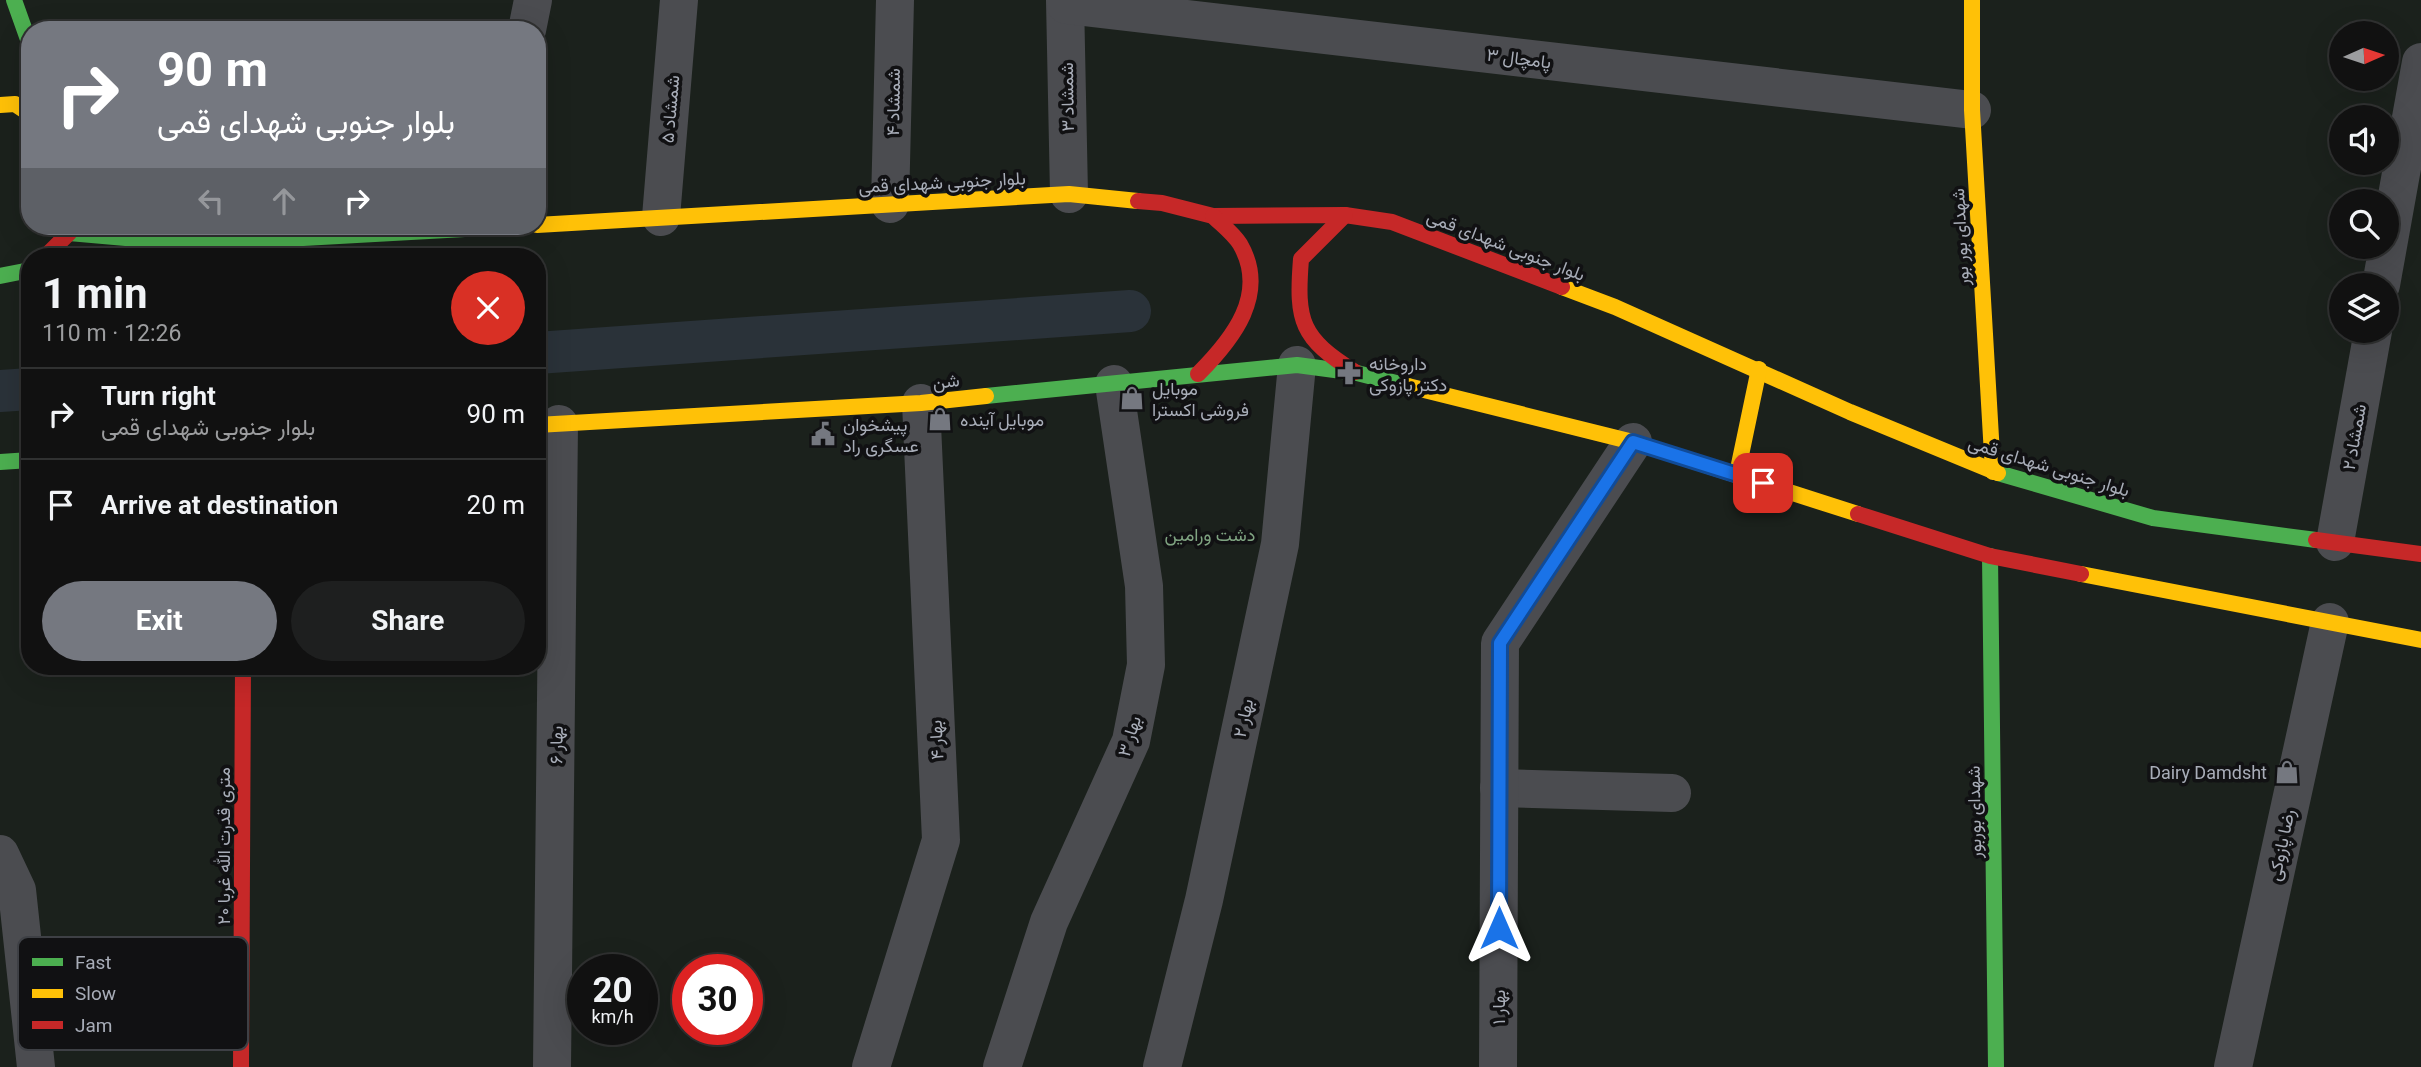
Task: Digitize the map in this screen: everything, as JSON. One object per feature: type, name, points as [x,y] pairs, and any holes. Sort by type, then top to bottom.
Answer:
[{"type":"main road","points":[[15,0],[22,21]]},
{"type":"main road","name":"شهدای بور بور","points":[[1972,0],[1972,110],[1993,472]]},
{"type":"main road","points":[[0,105],[15,104],[21,108]]},
{"type":"main road","name":"بلوار جنوبی شهدای قمی","points":[[546,224],[1069,194],[1162,203],[1213,216],[1345,215],[1392,222],[1615,307],[1759,369],[1850,412],[1993,472],[2153,518],[2421,554]]},
{"type":"main road","points":[[1345,215],[1301,259],[1299,312],[1307,335],[1327,356],[1357,373],[1633,442],[1990,556],[2421,640]]},
{"type":"main road","points":[[1198,374],[1220,353],[1238,330],[1249,304],[1252,274],[1240,244],[1213,216]]},
{"type":"main road","points":[[120,235],[194,244],[346,235]]},
{"type":"main road","points":[[0,276],[21,272]]},
{"type":"main road","name":"شن","points":[[548,424],[921,403],[1297,365],[1357,373]]},
{"type":"main road","points":[[1737,474],[1759,369]]},
{"type":"main road","points":[[0,463],[21,461]]},
{"type":"main road","name":"شهدای بوربور","points":[[1990,556],[1996,1067]]},
{"type":"main road","name":"۲۰ متری قدرت الله غربا","points":[[242,937],[243,675]]},
{"type":"street","points":[[529,21],[533,0]]},
{"type":"street","name":"شمشاد ۵","points":[[661,217],[679,0]]},
{"type":"street","name":"شمشاد ۴","points":[[890,204],[895,0]]},
{"type":"street","name":"پامچال ۳","points":[[1065,3],[1972,110]]},
{"type":"street","name":"شمشاد ۳","points":[[1065,3],[1069,194]]},
{"type":"street","points":[[2383,273],[2421,62]]},
{"type":"street","name":"شمشاد ۲","points":[[2335,542],[2371,343]]},
{"type":"street","name":"بهار ۲","points":[[1162,1067],[1206,887],[1280,544],[1297,365]]},
{"type":"street","name":"بهار ۳","points":[[1002,1067],[1049,922],[1131,741],[1146,666],[1143,586],[1114,384]]},
{"type":"street","name":"بهار ۴","points":[[871,1067],[941,840],[921,403]]},
{"type":"street","name":"بهار ۶","points":[[548,424],[552,1067]]},
{"type":"street","name":"بهار ۱","points":[[1498,1067],[1500,643],[1633,442]]},
{"type":"street","name":"رضا پازوکی","points":[[2232,1067],[2330,622]]},
{"type":"street","points":[[1499,788],[1672,793]]},
{"type":"street","points":[[0,854],[17,890],[22,937]]},
{"type":"green space","name":"دشت ورامین","points":[[0,0],[2421,0],[2421,1067],[0,1067]]},
{"type":"waterway","points":[[546,352],[1130,311]]},
{"type":"waterway","points":[[0,391],[21,390]]},
{"type":"traffic: fast","points":[[14,0],[21,21]]},
{"type":"traffic: fast","points":[[92,235],[194,244],[356,235]]},
{"type":"traffic: fast","points":[[0,276],[21,272]]},
{"type":"traffic: fast","points":[[986,396],[1297,365],[1357,373],[1408,386]]},
{"type":"traffic: fast","points":[[0,462],[21,461]]},
{"type":"traffic: fast","points":[[1998,473],[2153,518],[2316,540]]},
{"type":"traffic: fast","points":[[1990,556],[1996,1067]]},
{"type":"traffic: slow","points":[[1972,0],[1972,110],[1993,472]]},
{"type":"traffic: slow","points":[[0,105],[15,104],[21,108]]},
{"type":"traffic: slow","points":[[546,224],[1069,194],[1138,201]]},
{"type":"traffic: slow","points":[[1562,287],[1615,307],[1850,412],[1998,473]]},
{"type":"traffic: slow","points":[[1737,474],[1759,369]]},
{"type":"traffic: slow","points":[[1408,386],[1633,442],[1858,514]]},
{"type":"traffic: slow","points":[[546,424],[921,403],[986,396]]},
{"type":"traffic: slow","points":[[2081,574],[2421,640]]},
{"type":"traffic: jam","points":[[1138,201],[1162,203],[1213,216],[1345,215],[1392,222],[1562,287]]},
{"type":"traffic: jam","points":[[1345,215],[1301,259],[1300,298],[1306,326],[1313,338],[1323,349],[1355,372]]},
{"type":"traffic: jam","points":[[1198,374],[1234,331],[1249,298],[1251,280],[1240,244],[1213,216]]},
{"type":"traffic: jam","points":[[54,248],[67,235]]},
{"type":"traffic: jam","points":[[1858,514],[1990,556],[2081,574]]},
{"type":"traffic: jam","points":[[2316,540],[2421,554]]},
{"type":"traffic: jam","points":[[242,937],[243,675]]},
{"type":"traffic: jam","points":[[241,1050],[241,1067]]},
{"type":"place","name":"داروخانه دکتر پازوکی","points":[[1349,373]]},
{"type":"place","name":"موبایل فروشی اکسترا","points":[[1132,398]]},
{"type":"place","name":"موبایل آینده","points":[[940,419]]},
{"type":"place","name":"پیشخوان عسگری راد","points":[[823,434]]},
{"type":"place","name":"Dairy Damdsht","points":[[2287,772]]},
{"type":"route","points":[[1499,928],[1500,643],[1633,442],[1763,483]]}]
